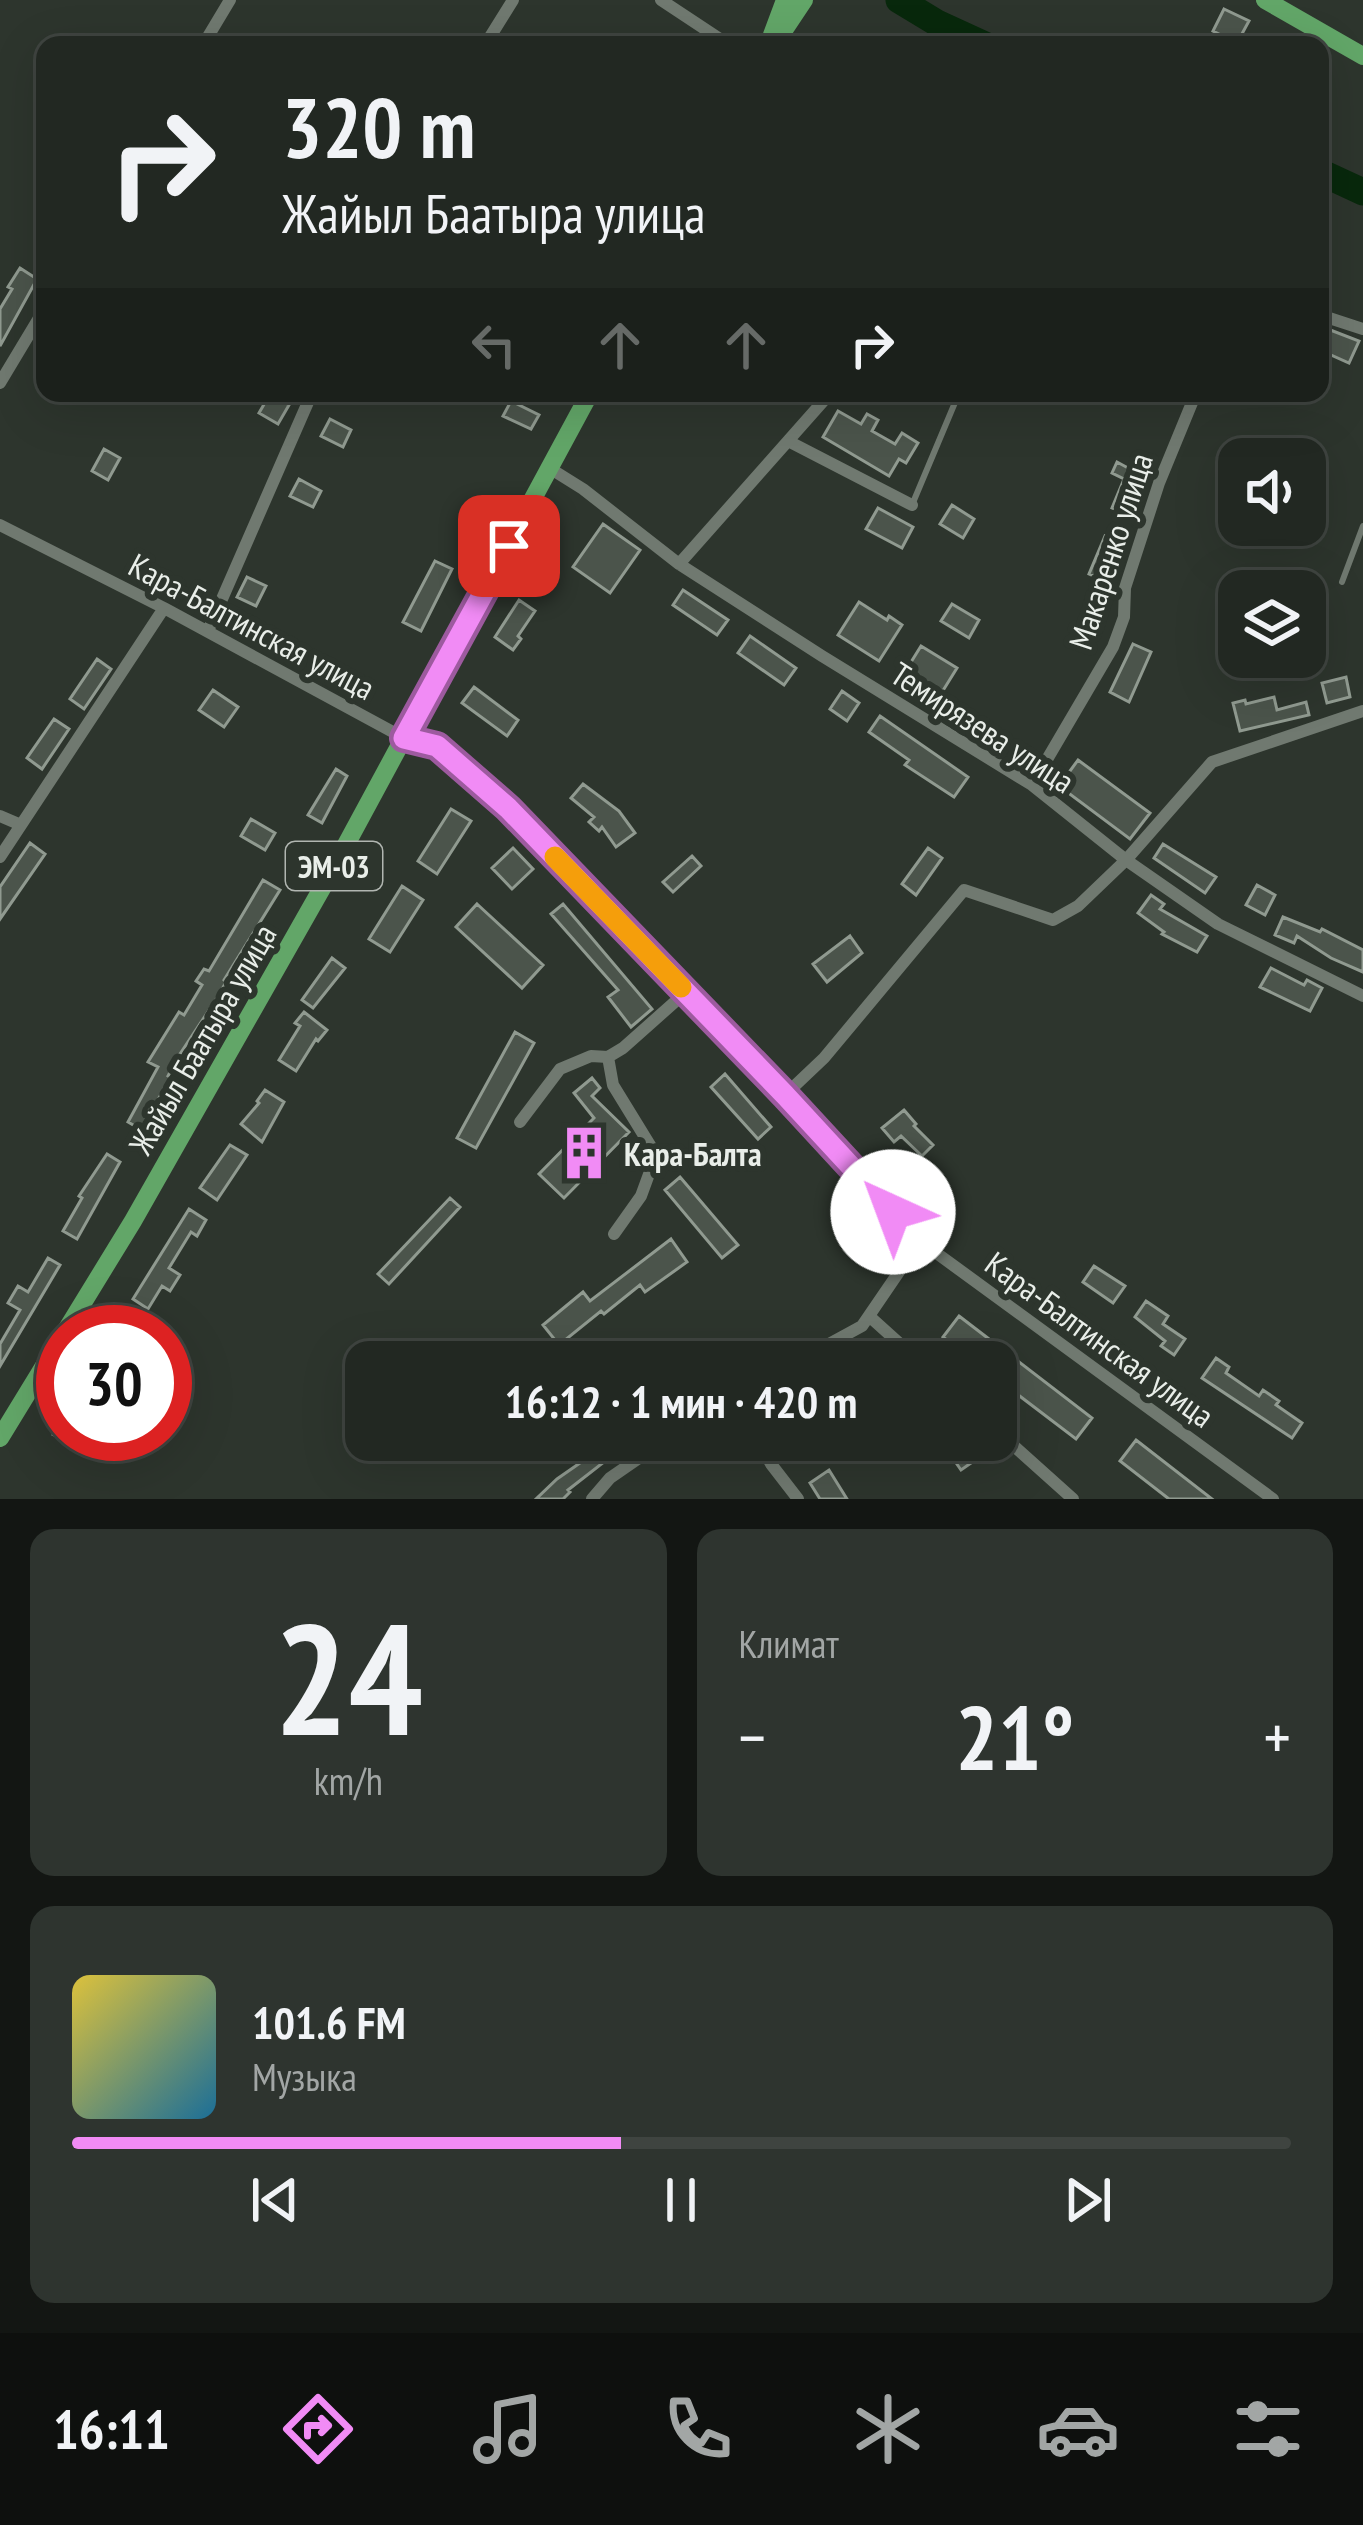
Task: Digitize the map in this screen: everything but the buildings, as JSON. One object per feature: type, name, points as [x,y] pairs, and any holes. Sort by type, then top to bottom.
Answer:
[{"type":"highway","points":[[774,36],[785,0]]},
{"type":"highway","points":[[777,36],[803,0]]},
{"type":"highway","points":[[1265,0],[1328,36]]},
{"type":"highway","points":[[1329,37],[1363,56]]},
{"type":"highway","name":"Жайыл Баатыра улица","points":[[82,1305],[334,867],[585,402]]},
{"type":"highway","name":"Жайыл Баатыра улица","points":[[0,1438],[36,1380]]},
{"type":"street","points":[[208,36],[230,0]]},
{"type":"street","points":[[491,36],[513,0]]},
{"type":"street","points":[[662,0],[716,36]]},
{"type":"street","points":[[1329,319],[1363,329]]},
{"type":"street","points":[[0,383],[36,323]]},
{"type":"street","points":[[208,632],[309,402]]},
{"type":"street","points":[[679,564],[822,402]]},
{"type":"street","name":"Макаренко улица","points":[[1032,785],[1113,647],[1124,616],[1125,588],[1159,483],[1192,402]]},
{"type":"street","points":[[788,441],[912,505]]},
{"type":"street","name":"Темирязева улица","points":[[551,469],[679,564],[1032,785],[1126,860],[1218,924],[1363,996]]},
{"type":"street","name":"Кара-Балтинская улица","points":[[0,525],[404,738],[437,746],[508,808],[920,1241],[1274,1499]]},
{"type":"street","points":[[0,857],[164,608]]},
{"type":"street","points":[[785,1095],[824,1058],[964,890],[1053,920],[1078,906],[1126,860],[1212,762],[1363,711]]},
{"type":"street","points":[[0,816],[21,825]]},
{"type":"street","points":[[520,1122],[560,1070],[623,1048],[686,992]]},
{"type":"street","points":[[608,1057],[613,1085],[656,1154],[640,1196],[614,1234]]},
{"type":"street","points":[[836,1341],[862,1327],[920,1241]]},
{"type":"street","points":[[869,1316],[897,1341]]},
{"type":"street","points":[[1017,1449],[1073,1499]]},
{"type":"street","points":[[592,1499],[634,1461]]},
{"type":"street","points":[[769,1461],[798,1499]]},
{"type":"lane","points":[[912,505],[955,402]]},
{"type":"lane","points":[[1342,582],[1363,526]]},
{"type":"waterway","name":"Кара-Балта","points":[[899,0],[965,36]]},
{"type":"waterway","name":"Кара-Балта","points":[[1329,176],[1363,192]]},
{"type":"slow traffic","points":[[555,857],[681,987]]},
{"type":"place","name":"Кара-Балта","points":[[584,1153]]},
{"type":"route","points":[[509,546],[404,738],[437,746],[508,808],[893,1212]]}]
